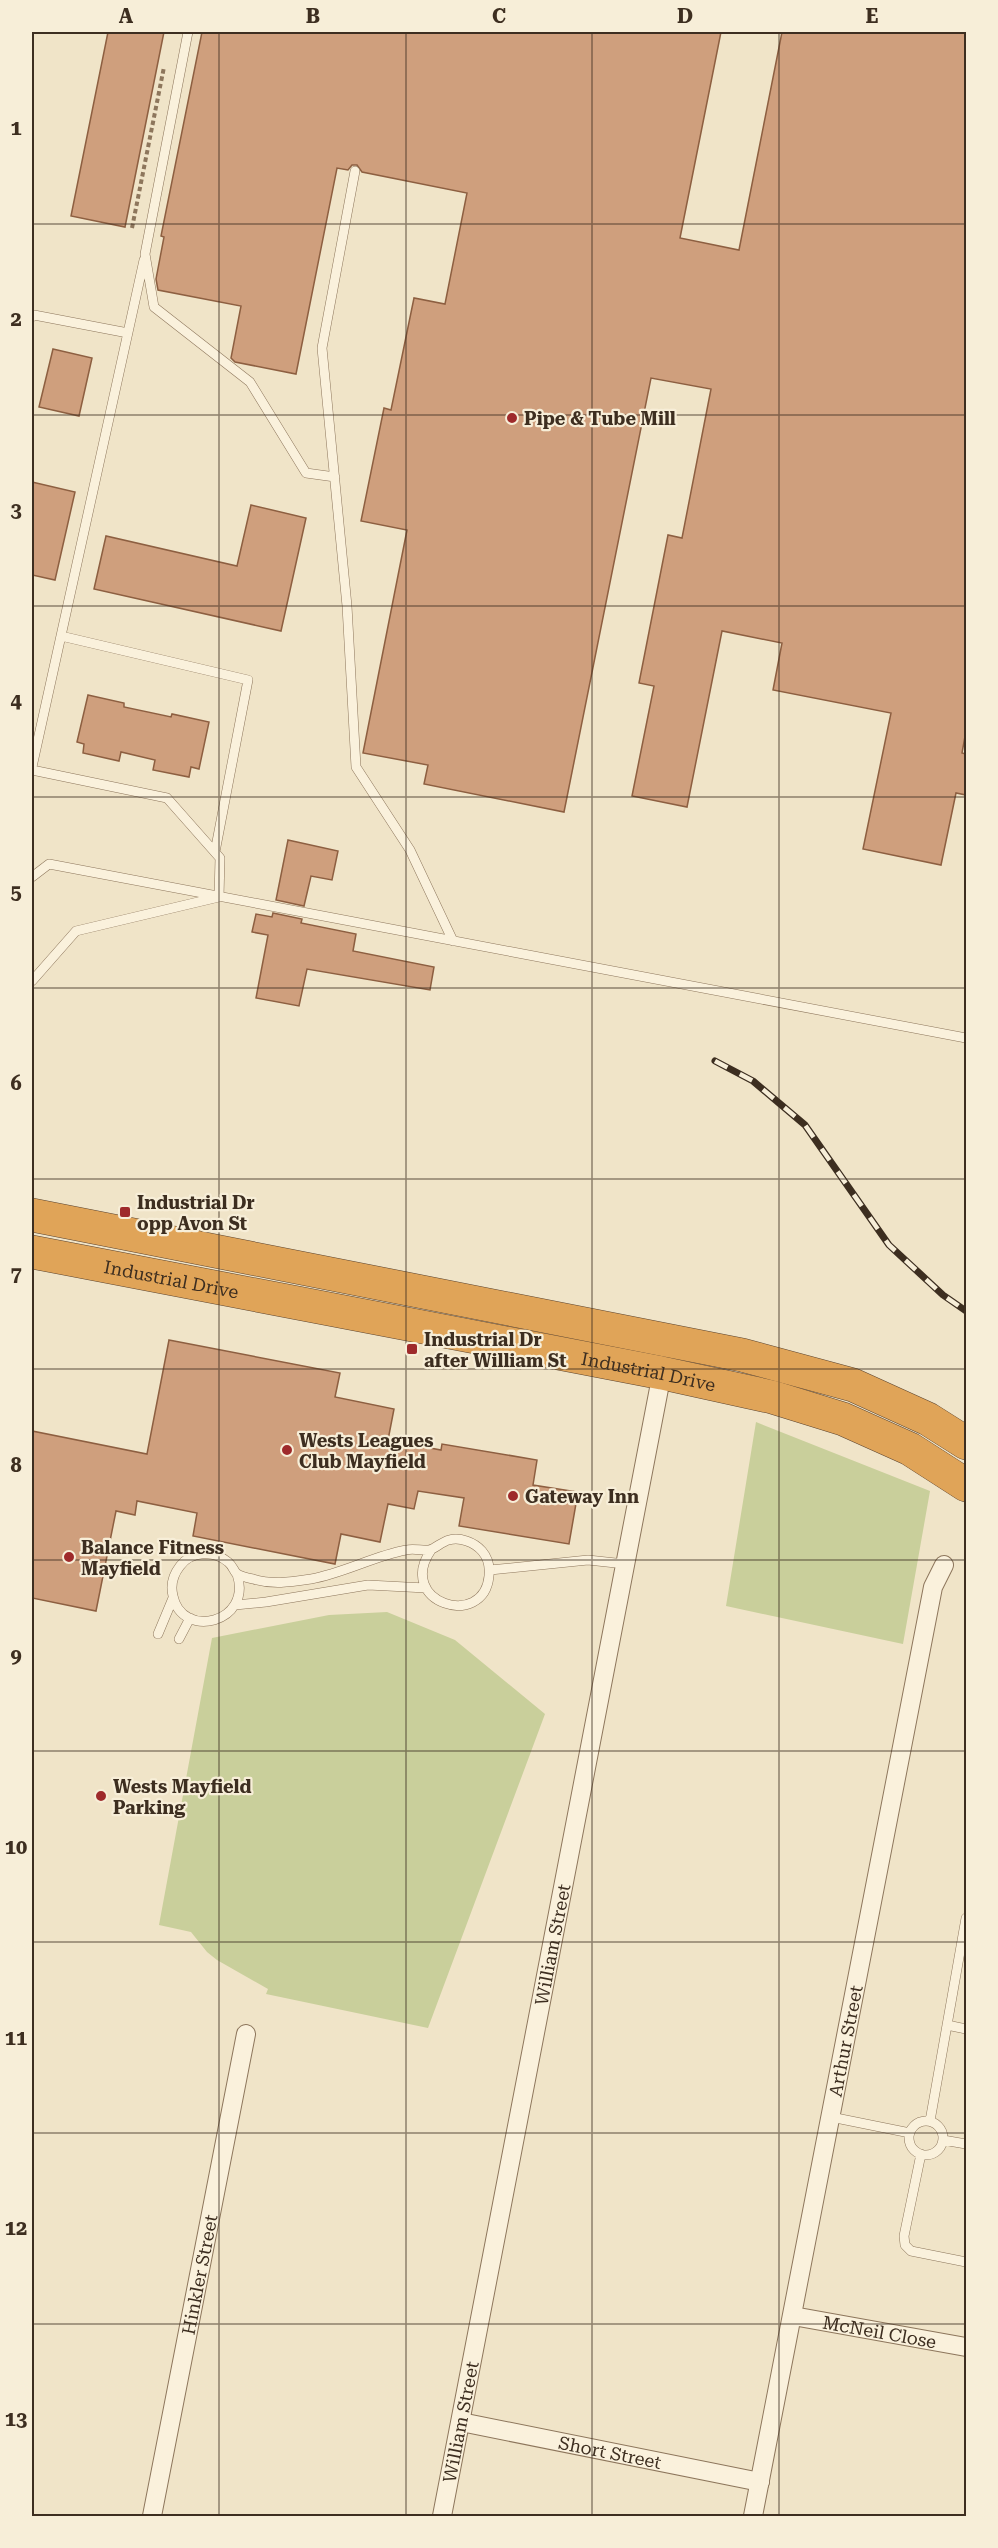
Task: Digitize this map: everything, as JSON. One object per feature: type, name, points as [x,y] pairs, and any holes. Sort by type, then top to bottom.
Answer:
[{"type":"highway","name":"Industrial Drive","points":[[32,1215],[742,1355],[853,1385],[928,1419],[966,1443]]},
{"type":"highway","name":"Industrial Drive","points":[[32,1252],[662,1372],[772,1397],[843,1419],[910,1449],[966,1485]]},
{"type":"street","name":"William Street","points":[[442,2517],[662,1372]]},
{"type":"street","points":[[808,1409],[816,1375]]},
{"type":"street","name":"Arthur Street","points":[[753,2517],[933,1587],[944,1565]]},
{"type":"street","name":"Hinkler Street","points":[[152,2517],[246,2034]]},
{"type":"street","name":"McNeil Close","points":[[793,2316],[966,2347]]},
{"type":"street","name":"Short Street","points":[[461,2422],[759,2482]]},
{"type":"lane","points":[[188,32],[145,254],[32,768],[167,798],[220,858],[219,897]]},
{"type":"lane","points":[[355,171],[322,348],[347,606],[356,767],[410,850],[453,941]]},
{"type":"lane","points":[[145,254],[154,307],[250,382],[306,473],[335,477]]},
{"type":"lane","points":[[32,317],[34,315],[128,333]]},
{"type":"lane","points":[[61,636],[248,680],[214,852]]},
{"type":"lane","points":[[32,877],[49,864],[966,1038]]},
{"type":"lane","points":[[32,981],[76,931],[219,897]]},
{"type":"lane","points":[[449,1540],[470,1542],[482,1551],[490,1570],[486,1588],[481,1596],[465,1605],[447,1605],[438,1602],[426,1588],[423,1569],[425,1559],[431,1550],[449,1540]]},
{"type":"lane","points":[[237,1574],[254,1580],[279,1584],[316,1578],[409,1549],[431,1550]]},
{"type":"lane","points":[[206,1553],[219,1556],[230,1563],[237,1574],[240,1589],[236,1605],[227,1614],[215,1620],[202,1622],[190,1618],[180,1610],[173,1598],[171,1586],[175,1573],[182,1563],[193,1556],[206,1553]]},
{"type":"lane","points":[[490,1570],[588,1560],[625,1563]]},
{"type":"lane","points":[[236,1605],[368,1585],[426,1588]]},
{"type":"lane","points":[[158,1634],[173,1598]]},
{"type":"lane","points":[[179,1639],[190,1618]]},
{"type":"lane","points":[[930,2121],[966,1918]]},
{"type":"lane","points":[[947,2025],[966,2029]]},
{"type":"lane","points":[[831,2117],[910,2133]]},
{"type":"lane","points":[[930,2121],[941,2130],[943,2140],[935,2152],[921,2154],[912,2147],[910,2133],[916,2124],[930,2121]]},
{"type":"lane","points":[[943,2140],[966,2144]]},
{"type":"lane","points":[[921,2154],[904,2236],[905,2245],[911,2251],[966,2262]]},
{"type":"path","points":[[132,228],[164,66]]},
{"type":"green space","points":[[756,1422],[930,1491],[903,1644],[726,1606]]},
{"type":"green space","points":[[387,1612],[455,1640],[545,1714],[428,2028],[266,1994],[268,1989],[207,1952],[191,1932],[159,1925],[212,1638],[329,1615]]},
{"type":"building","points":[[108,32],[164,32],[125,227],[71,216]]},
{"type":"building","points":[[202,32],[721,32],[680,238],[739,250],[782,32],[966,32],[966,731],[962,753],[966,754],[966,795],[956,793],[941,865],[863,849],[891,713],[773,690],[782,643],[722,631],[687,807],[632,796],[654,686],[639,683],[668,535],[682,538],[711,389],[651,378],[564,812],[424,784],[428,765],[363,753],[407,530],[361,521],[384,408],[391,410],[414,298],[445,304],[467,193],[362,172],[357,165],[352,165],[348,170],[337,168],[296,374],[235,362],[231,358],[241,306],[158,290],[156,279],[164,237],[161,236]]},
{"type":"building","points":[[53,349],[92,358],[79,416],[39,407]]},
{"type":"building","points":[[32,482],[75,492],[55,580],[32,575]]},
{"type":"building","points":[[251,505],[306,518],[281,631],[94,589],[106,536],[237,566]]},
{"type":"building","points":[[88,695],[124,703],[124,707],[209,722],[199,769],[191,767],[189,777],[153,770],[155,760],[121,752],[119,761],[83,753],[84,744],[77,742]]},
{"type":"building","points":[[288,840],[338,851],[332,880],[311,876],[304,906],[276,900]]},
{"type":"building","points":[[273,913],[302,919],[301,923],[356,934],[353,951],[434,967],[430,990],[307,969],[299,1006],[256,998],[268,935],[252,932],[256,914],[272,917]]},
{"type":"building","name":"Wests Leagues Club Mayfield","points":[[169,1340],[340,1373],[335,1397],[394,1409],[388,1440],[441,1450],[442,1444],[537,1460],[533,1485],[578,1492],[569,1544],[459,1526],[464,1498],[418,1491],[414,1509],[388,1504],[380,1542],[341,1534],[335,1564],[193,1536],[197,1513],[137,1501],[135,1515],[116,1511],[96,1611],[32,1598],[32,1431],[147,1454]]},
{"type":"railway","points":[[715,1061],[753,1081],[805,1125],[889,1245],[943,1295],[966,1311]]},
{"type":"place","name":"Pipe & Tube Mill","points":[[512,418]]},
{"type":"place","name":"Industrial Dr opp Avon St","points":[[125,1212]]},
{"type":"place","name":"Industrial Dr after William St","points":[[412,1349]]},
{"type":"place","name":"Wests Leagues Club Mayfield","points":[[287,1450]]},
{"type":"place","name":"Gateway Inn","points":[[513,1496]]},
{"type":"place","name":"Balance Fitness Mayfield","points":[[69,1557]]},
{"type":"place","name":"Wests Mayfield Parking","points":[[101,1796]]}]
